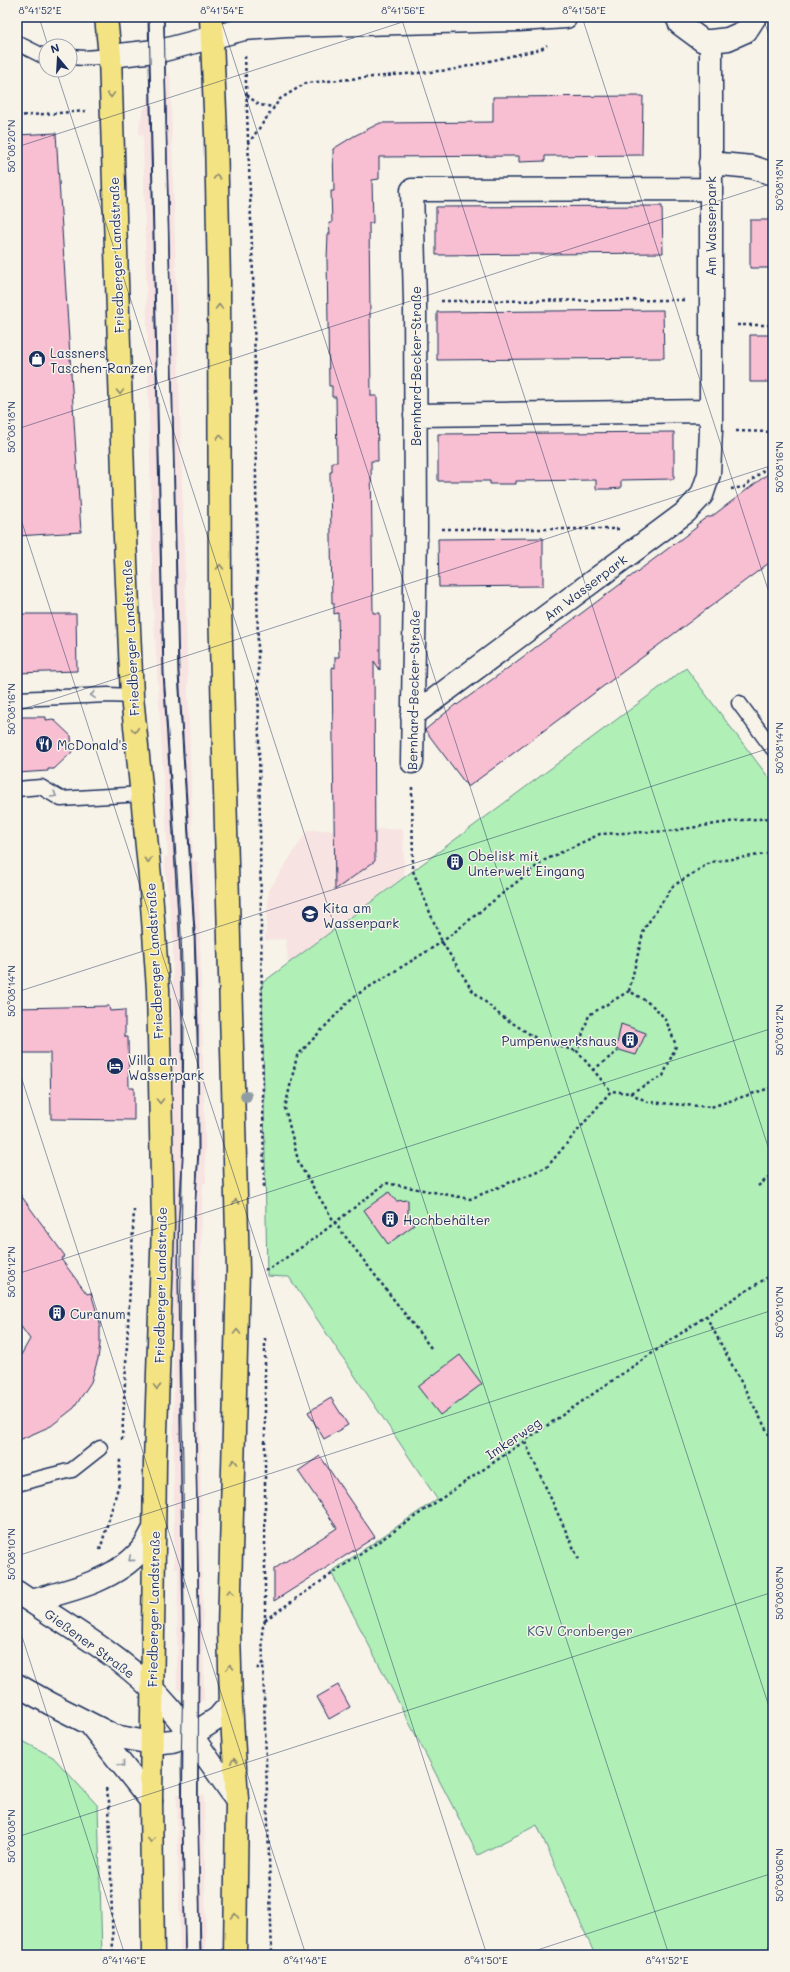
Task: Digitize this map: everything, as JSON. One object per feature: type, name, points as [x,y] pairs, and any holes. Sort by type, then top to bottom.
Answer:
[{"type":"main road","name":"Friedberger Landstraße","points":[[106,17],[110,56],[125,538],[132,696],[142,794],[158,989],[163,1224],[154,1528],[151,1801],[153,1955]]},
{"type":"main road","points":[[212,27],[219,274],[220,606],[238,1270],[229,1631],[231,1703],[237,1800],[235,1955]]},
{"type":"street","points":[[110,56],[157,51],[212,27],[244,29],[286,26],[519,20],[566,17]]},
{"type":"street","points":[[677,17],[680,24],[703,40],[711,41],[728,39],[746,31],[755,17]]},
{"type":"street","name":"Am Wasserpark","points":[[412,716],[686,512],[702,495],[710,474],[711,41]]},
{"type":"street","points":[[710,163],[752,167],[773,174]]},
{"type":"street","name":"Bernhard-Becker-Straße","points":[[412,762],[416,529],[415,301],[412,190],[710,189]]},
{"type":"street","points":[[415,415],[711,420]]},
{"type":"street","points":[[24,1596],[67,1591],[107,1576],[142,1550],[154,1528]]},
{"type":"street","name":"Gießener Straße","points":[[24,1596],[119,1662],[152,1689],[190,1736],[237,1800]]},
{"type":"street","points":[[17,1685],[114,1736],[152,1743],[172,1741],[190,1736],[218,1718],[231,1703]]},
{"type":"street","points":[[89,1722],[151,1801]]},
{"type":"lane","name":"Friedberger Landstraße","points":[[156,17],[171,672],[188,932],[190,1025],[191,1150],[186,1226],[186,1276],[190,1809],[193,1955]]},
{"type":"lane","points":[[17,43],[38,54]]},
{"type":"lane","points":[[78,58],[110,56]]},
{"type":"lane","points":[[17,699],[108,695],[132,696]]},
{"type":"lane","points":[[739,703],[773,749]]},
{"type":"lane","points":[[17,789],[41,787],[61,799],[142,794]]},
{"type":"lane","points":[[17,1484],[72,1470],[100,1448]]},
{"type":"path","points":[[248,144],[280,99],[306,83],[450,70],[541,49],[554,41]]},
{"type":"path","points":[[264,1190],[254,303],[247,95],[259,104],[274,107]]},
{"type":"path","points":[[17,116],[87,111]]},
{"type":"path","points":[[415,301],[711,300]]},
{"type":"path","points":[[710,324],[773,325]]},
{"type":"path","points":[[711,420],[773,432]]},
{"type":"path","points":[[702,495],[744,487],[773,462]]},
{"type":"path","points":[[416,529],[622,529]]},
{"type":"path","name":"Bernhard-Becker-Straße","points":[[412,762],[411,841],[413,871],[442,942],[472,990],[500,1015],[542,1042],[577,1051]]},
{"type":"path","points":[[431,1348],[335,1223],[299,1164],[285,1108],[297,1056],[353,997],[442,942],[543,861],[600,834],[670,831],[742,820],[773,818]]},
{"type":"path","points":[[773,853],[711,862],[673,886],[644,928],[629,991],[589,1015],[577,1051],[611,1091],[630,1093],[648,1102],[711,1107],[773,1086]]},
{"type":"path","points":[[629,991],[652,1004],[669,1022],[676,1046],[663,1076],[630,1093]]},
{"type":"path","points":[[593,1070],[618,1051]]},
{"type":"path","points":[[238,1270],[268,1270],[335,1223],[386,1183],[470,1199],[547,1167],[611,1091]]},
{"type":"path","points":[[758,1186],[773,1174]]},
{"type":"path","points":[[265,1261],[265,1275]]},
{"type":"path","name":"Imkerweg","points":[[265,1620],[706,1316],[773,1274]]},
{"type":"path","points":[[768,1278],[773,1287]]},
{"type":"path","points":[[706,1316],[773,1442]]},
{"type":"path","points":[[265,1336],[265,1620],[262,1630],[272,1955]]},
{"type":"path","points":[[525,1442],[580,1562]]},
{"type":"path","points":[[100,1552],[119,1484]]},
{"type":"path","points":[[109,1801],[113,1955]]},
{"type":"path","points":[[763,1950],[773,1946]]},
{"type":"shaded area","points":[[170,72],[193,861],[198,862],[206,1183],[203,1183],[198,1315],[204,1700],[196,1704],[177,1688],[178,1568],[174,1568],[173,935],[164,857],[168,856],[153,600],[143,134],[139,135],[140,121],[151,90],[158,81]]},
{"type":"shaded area","name":"Kita am Wasserpark","points":[[403,829],[404,876],[288,964],[286,939],[265,940],[269,890],[308,830]]},
{"type":"shaded area","points":[[177,1794],[204,1795],[206,1955],[180,1955]]},
{"type":"green space","name":"KGV Cronberger","points":[[686,668],[769,778],[773,775],[773,1955],[595,1955],[537,1825],[478,1855],[331,1572],[437,1499],[289,1277],[267,1276],[262,983]]},
{"type":"green space","points":[[17,1738],[53,1757],[98,1806],[102,1955],[17,1955]]},
{"type":"building","points":[[643,96],[642,155],[545,156],[545,161],[519,162],[519,156],[379,157],[379,179],[372,180],[373,223],[369,223],[371,396],[377,396],[378,461],[371,461],[373,613],[380,613],[380,670],[374,661],[375,861],[335,890],[332,667],[335,668],[335,657],[339,657],[338,613],[334,614],[334,603],[332,603],[330,472],[332,472],[332,462],[337,462],[336,397],[332,397],[332,386],[329,386],[327,259],[328,234],[330,234],[329,223],[332,223],[331,191],[334,191],[333,149],[354,136],[380,123],[493,122],[493,97]]},
{"type":"building","points":[[56,133],[81,532],[17,536],[17,135]]},
{"type":"building","points":[[662,206],[663,253],[436,255],[436,207]]},
{"type":"building","points":[[750,220],[773,220],[773,268],[750,268]]},
{"type":"building","points":[[663,310],[664,358],[437,360],[437,312]]},
{"type":"building","points":[[750,335],[773,335],[773,382],[750,382]]},
{"type":"building","points":[[674,432],[674,479],[621,480],[621,488],[609,489],[596,489],[596,480],[516,481],[516,484],[490,484],[490,481],[438,481],[438,434]]},
{"type":"building","points":[[773,470],[773,560],[468,787],[425,730],[456,704],[457,705],[504,671],[697,527],[696,525],[707,517],[711,517]]},
{"type":"building","points":[[543,538],[543,586],[439,587],[438,539]]},
{"type":"building","points":[[17,614],[76,614],[77,671],[17,673]]},
{"type":"building","name":"McDonald's","points":[[17,717],[46,717],[46,720],[53,719],[71,736],[72,752],[54,769],[48,769],[48,771],[17,773]]},
{"type":"building","name":"Villa am Wasserpark","points":[[109,1006],[110,1011],[125,1010],[125,1037],[128,1037],[129,1088],[134,1088],[134,1120],[51,1119],[50,1053],[17,1053],[17,1008]]},
{"type":"building","points":[[621,1024],[646,1033],[636,1055],[616,1049]]},
{"type":"building","name":"Curanum","points":[[17,1190],[65,1256],[61,1259],[87,1294],[91,1293],[100,1323],[100,1344],[98,1359],[91,1382],[74,1408],[51,1426],[17,1441],[17,1359],[30,1339],[17,1321]]},
{"type":"building","name":"Hochbehälter","points":[[389,1192],[396,1201],[408,1200],[408,1217],[414,1225],[388,1244],[364,1210]]},
{"type":"building","points":[[460,1355],[482,1384],[440,1415],[418,1387]]},
{"type":"building","points":[[331,1398],[348,1425],[324,1439],[308,1412]]},
{"type":"building","points":[[320,1456],[375,1537],[274,1601],[274,1569],[337,1528],[298,1471]]},
{"type":"building","points":[[338,1685],[350,1707],[329,1719],[317,1697]]},
{"type":"tram line","points":[[149,17],[164,674],[181,933],[184,1025],[180,1342],[183,1460],[184,1632],[181,1766],[185,1955]]},
{"type":"tram line","points":[[164,17],[178,673],[194,932],[198,1070],[198,1150],[194,1225],[193,1284],[199,1632],[198,1801],[200,1955]]},
{"type":"place","name":"Lassners Taschen-Ranzen","points":[[37,359]]},
{"type":"place","name":"McDonald's","points":[[44,744]]},
{"type":"place","name":"Obelisk mit Unterwelt Eingang","points":[[455,862]]},
{"type":"place","name":"Kita am Wasserpark","points":[[310,914]]},
{"type":"place","name":"Pumpenwerkshaus","points":[[630,1040]]},
{"type":"place","name":"Villa am Wasserpark","points":[[115,1066]]},
{"type":"place","name":"Hochbehälter","points":[[390,1219]]},
{"type":"place","name":"Curanum","points":[[57,1313]]}]
